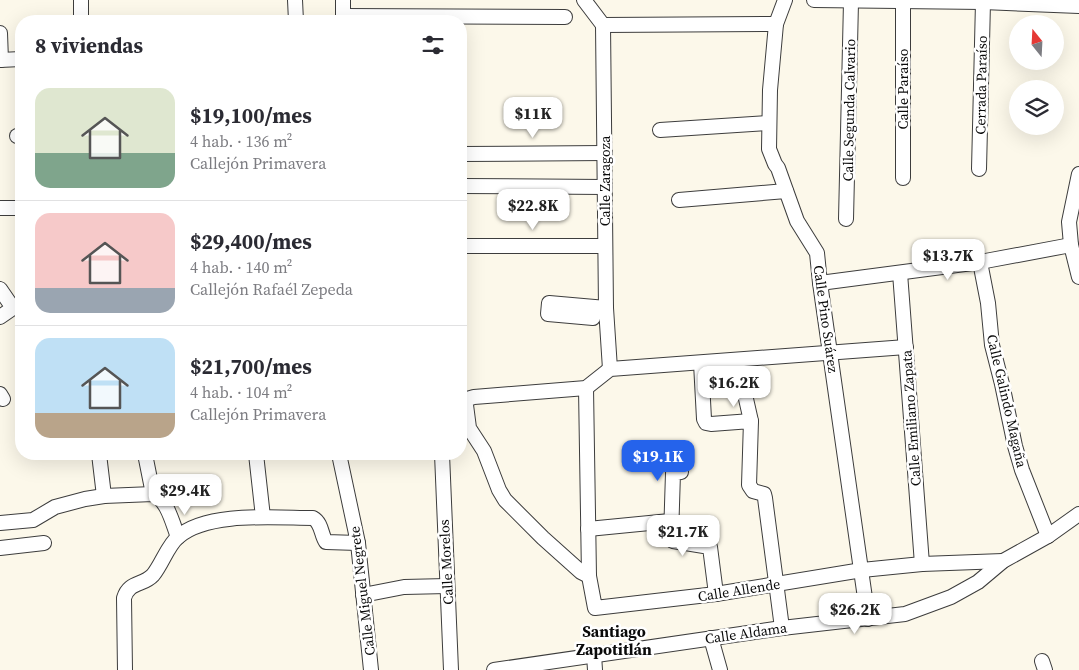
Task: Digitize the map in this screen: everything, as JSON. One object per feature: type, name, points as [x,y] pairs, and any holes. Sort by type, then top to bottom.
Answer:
[{"type":"street","points":[[81,0],[81,15]]},
{"type":"street","points":[[295,0],[296,15]]},
{"type":"street","points":[[343,0],[343,15]]},
{"type":"street","points":[[584,0],[603,25],[776,24]]},
{"type":"street","name":"Calle Pino Suárez","points":[[785,0],[776,24],[770,90],[769,149],[797,221],[817,253],[868,619]]},
{"type":"street","points":[[814,0],[851,2],[1015,1],[1079,6]]},
{"type":"street","name":"Calle Paraíso","points":[[903,1],[903,178]]},
{"type":"street","name":"Calle Segunda Calvario","points":[[846,219],[851,2]]},
{"type":"street","name":"Cerrada Paraíso","points":[[979,169],[983,2]]},
{"type":"street","points":[[467,17],[565,17]]},
{"type":"street","name":"Calle Zaragoza","points":[[603,25],[605,246],[600,308],[610,369]]},
{"type":"street","points":[[0,33],[1,60],[15,59]]},
{"type":"street","points":[[660,130],[770,123]]},
{"type":"street","points":[[467,154],[605,153]]},
{"type":"street","points":[[1079,174],[1069,222],[1071,245],[1079,277]]},
{"type":"street","points":[[467,186],[605,187]]},
{"type":"street","points":[[679,200],[786,192]]},
{"type":"street","points":[[0,208],[15,208]]},
{"type":"street","points":[[820,283],[980,262],[1071,245]]},
{"type":"street","points":[[467,246],[605,246]]},
{"type":"street","name":"Calle Galindo Magaña","points":[[980,262],[988,303],[992,345],[1015,446],[1022,470],[1048,536]]},
{"type":"street","name":"Calle Emiliano Zapata","points":[[900,273],[922,564]]},
{"type":"street","points":[[0,289],[13,308],[0,317]]},
{"type":"street","points":[[467,402],[468,399],[474,397],[586,388],[610,369],[906,348]]},
{"type":"street","points":[[701,363],[704,419],[706,423],[751,421]]},
{"type":"street","points":[[467,430],[484,451],[499,490],[505,500],[543,538],[581,572],[589,576],[586,388]]},
{"type":"street","points":[[744,390],[751,421],[749,485],[752,491],[764,494],[765,498],[782,628]]},
{"type":"street","points":[[100,460],[104,496]]},
{"type":"street","points":[[146,460],[153,494]]},
{"type":"street","points":[[257,460],[262,517]]},
{"type":"street","name":"Calle Miguel Negrete","points":[[340,460],[358,542],[371,670]]},
{"type":"street","name":"Calle Morelos","points":[[442,460],[451,670]]},
{"type":"street","points":[[681,472],[673,473],[670,521],[671,538],[673,541],[710,547],[716,594]]},
{"type":"street","points":[[0,523],[33,520],[55,507],[104,496],[153,494],[164,503],[178,537]]},
{"type":"street","name":"Calle Aldama","points":[[494,670],[520,668],[594,655],[782,628],[906,614],[951,597],[978,582],[1003,561],[1048,536],[1079,514]]},
{"type":"street","points":[[125,670],[124,598],[126,591],[130,587],[149,579],[178,537],[193,528],[221,520],[262,517],[313,518],[320,525],[326,542],[358,542]]},
{"type":"street","points":[[588,529],[670,521]]},
{"type":"street","points":[[0,548],[44,543]]},
{"type":"street","name":"Calle Allende","points":[[589,576],[595,608],[716,594],[862,570],[922,564],[1003,561]]},
{"type":"street","points":[[363,595],[404,587],[447,586]]},
{"type":"street","points":[[711,638],[720,670]]},
{"type":"street","points":[[594,655],[595,670]]},
{"type":"district","name":"Santiago Zapotitlán","points":[[614,640]]}]
